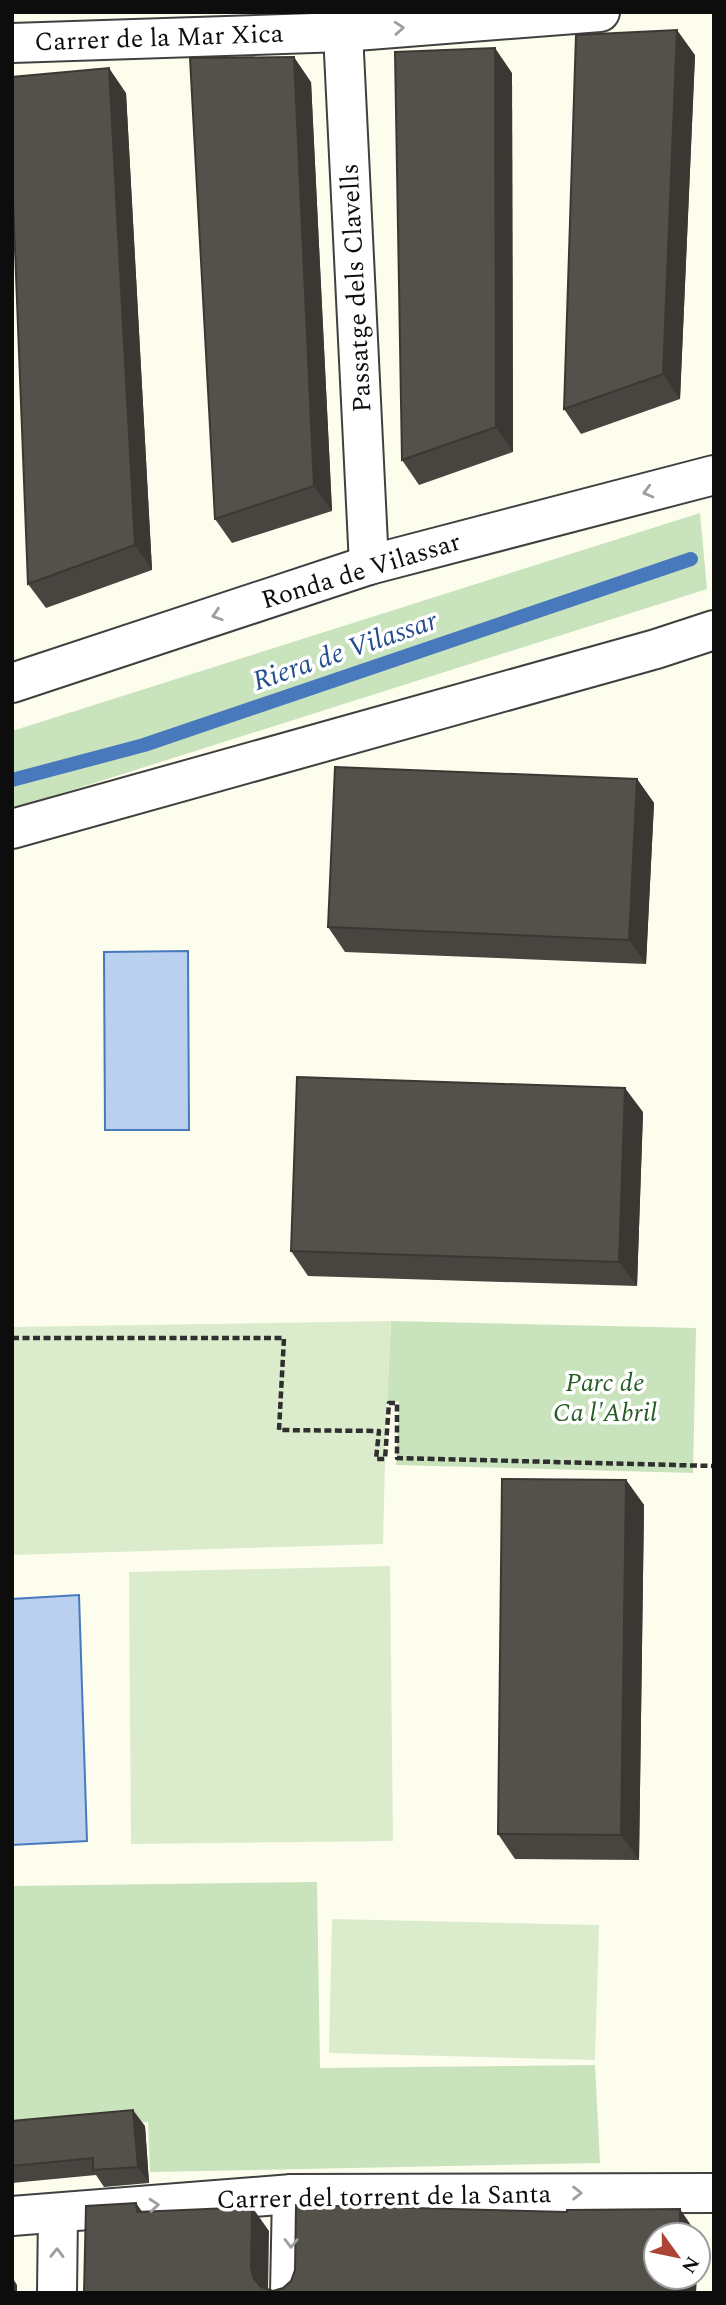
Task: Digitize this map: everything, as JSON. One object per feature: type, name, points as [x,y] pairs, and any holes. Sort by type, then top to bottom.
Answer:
[{"type":"street","name":"Carrer de la Mar Xica","points":[[12,43],[343,22],[600,12]]},
{"type":"street","name":"Passatge dels Clavells","points":[[343,22],[369,565]]},
{"type":"street","name":"Ronda de Vilassar","points":[[12,682],[369,565],[714,475]]},
{"type":"street","points":[[12,829],[643,653],[714,630]]},
{"type":"street","name":"Carrer del torrent de la Santa","points":[[12,2216],[292,2194],[714,2193]]},
{"type":"street","points":[[290,2293],[292,2194]]},
{"type":"street","points":[[57,2293],[58,2213]]},
{"type":"path","points":[[12,1338],[284,1338],[279,1430],[379,1431],[376,1459],[385,1459],[389,1403],[397,1403],[397,1458],[714,1466]]},
{"type":"green space","points":[[700,513],[707,589],[12,809],[12,731]]},
{"type":"green space","name":"Parc de Ca l'Abril","points":[[391,1321],[696,1328],[693,1473],[396,1465],[399,1402],[387,1401]]},
{"type":"green space","points":[[391,1321],[383,1544],[12,1555],[12,1327]]},
{"type":"green space","points":[[390,1566],[393,1841],[131,1844],[129,1572]]},
{"type":"green space","points":[[317,1882],[320,2068],[595,2065],[600,2163],[150,2172],[148,2122],[12,2131],[12,1886]]},
{"type":"green space","points":[[332,1919],[599,1925],[595,2060],[329,2053]]},
{"type":"water","points":[[188,951],[189,1130],[105,1130],[104,952]]},
{"type":"water","points":[[79,1595],[87,1841],[12,1845],[12,1599]]},
{"type":"building","points":[[677,30],[663,374],[564,409],[576,35]]},
{"type":"building","points":[[495,48],[496,427],[402,460],[395,52]]},
{"type":"building","points":[[294,57],[314,486],[215,519],[190,58]]},
{"type":"building","points":[[109,68],[135,545],[28,584],[12,172],[12,77]]},
{"type":"building","points":[[335,767],[637,779],[629,940],[328,927]]},
{"type":"building","points":[[297,1077],[625,1088],[619,1262],[291,1251]]},
{"type":"building","points":[[502,1479],[626,1480],[621,1835],[498,1834]]},
{"type":"building","points":[[133,2110],[138,2167],[93,2170],[93,2158],[12,2166],[12,2121]]},
{"type":"building","points":[[136,2203],[137,2212],[252,2207],[251,2268],[254,2279],[261,2287],[273,2291],[283,2288],[291,2281],[295,2270],[296,2205],[567,2212],[680,2209],[680,2221],[642,2221],[642,2291],[679,2293],[84,2293],[86,2206]]},
{"type":"waterway","name":"Riera de Vilassar","points":[[12,780],[144,745],[691,559]]}]
